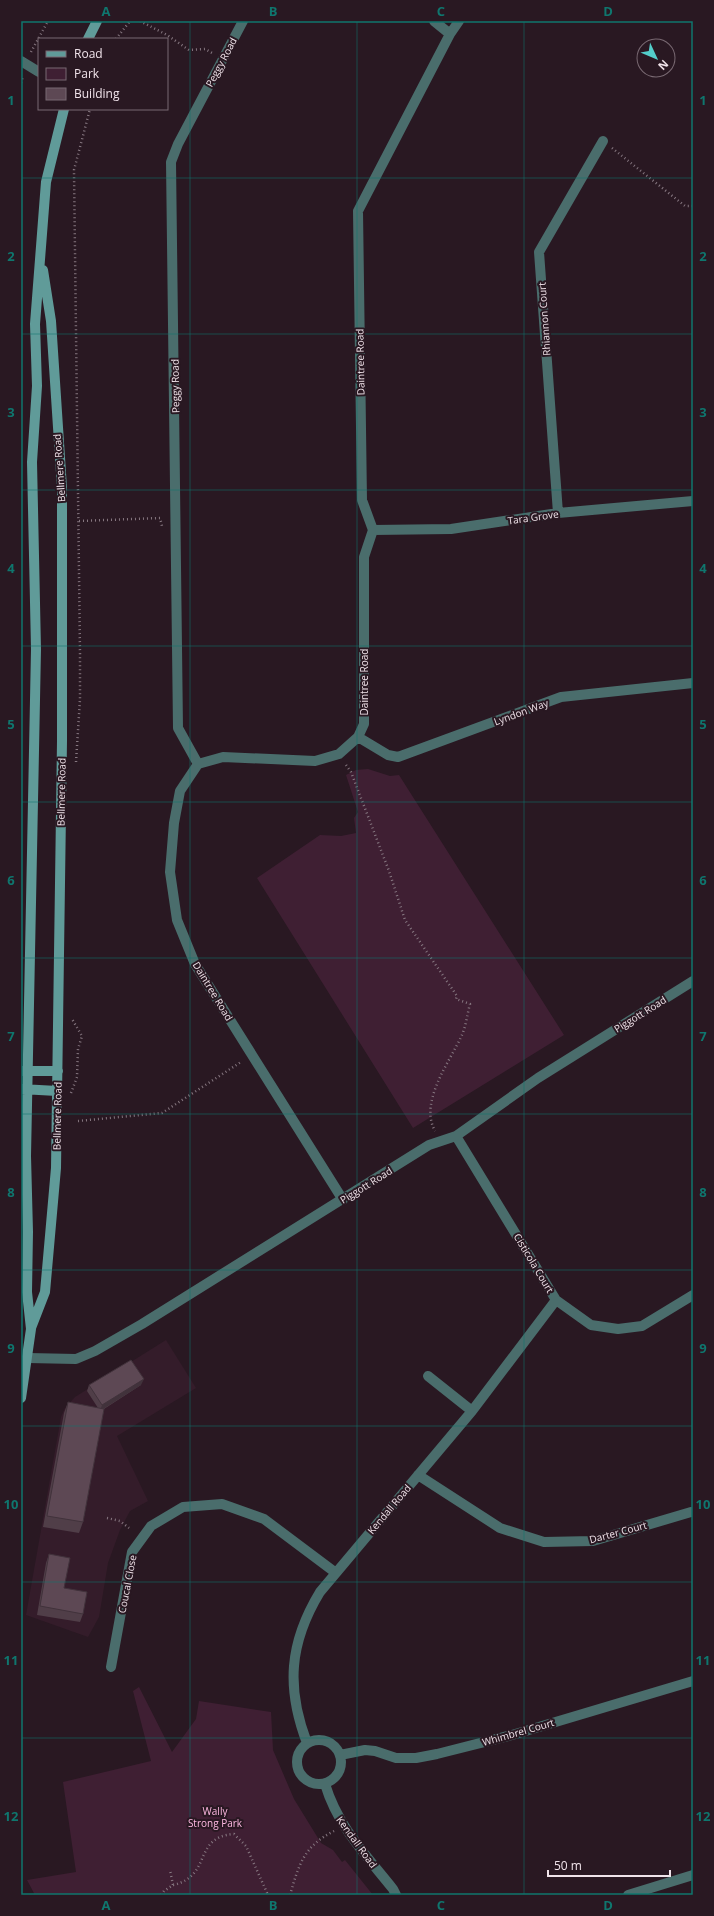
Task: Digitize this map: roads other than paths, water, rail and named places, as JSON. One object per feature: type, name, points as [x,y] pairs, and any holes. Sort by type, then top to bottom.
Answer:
[{"type":"street","points":[[88,38],[97,21]]},
{"type":"street","name":"Peggy Road","points":[[198,764],[178,728],[171,162],[178,144],[243,21]]},
{"type":"street","points":[[434,21],[450,34]]},
{"type":"street","name":"Daintree Road","points":[[358,737],[364,724],[364,557],[373,530],[362,500],[358,211],[450,34],[459,21]]},
{"type":"street","points":[[21,61],[38,71]]},
{"type":"street","name":"Bellmere Road","points":[[21,1398],[31,1329],[27,1292],[28,1232],[24,1154],[24,1071],[36,649],[32,462],[37,386],[34,324],[46,182],[64,110]]},
{"type":"street","name":"Rhiannon Court","points":[[558,513],[540,252],[603,141]]},
{"type":"street","name":"Bellmere Road","points":[[31,1329],[45,1292],[56,1168],[63,661],[62,488],[51,321],[40,254]]},
{"type":"street","name":"Tara Grove","points":[[373,530],[451,529],[558,513],[693,501]]},
{"type":"street","name":"Lyndon Way","points":[[358,737],[388,755],[398,757],[561,697],[693,683]]},
{"type":"street","points":[[198,764],[223,757],[314,761],[339,754],[358,737]]},
{"type":"street","name":"Daintree Road","points":[[198,764],[180,790],[174,823],[170,872],[177,920],[195,964],[343,1200]]},
{"type":"street","name":"Piggott Road","points":[[28,1358],[76,1359],[95,1352],[430,1145],[456,1136],[538,1078],[693,981]]},
{"type":"street","points":[[24,1071],[58,1071]]},
{"type":"street","points":[[24,1090],[57,1091]]},
{"type":"street","name":"Cisticola Court","points":[[456,1136],[556,1300],[590,1325],[618,1329],[642,1326],[693,1295]]},
{"type":"street","name":"Kendall Road","points":[[307,1744],[297,1715],[293,1680],[295,1654],[308,1613],[320,1592],[472,1411],[556,1300]]},
{"type":"street","points":[[428,1376],[472,1411]]},
{"type":"street","name":"Darter Court","points":[[418,1475],[500,1528],[544,1542],[594,1541],[691,1512]]},
{"type":"street","name":"Coucal Close","points":[[111,1667],[132,1552],[151,1526],[183,1507],[222,1504],[264,1519],[336,1573]]},
{"type":"street","name":"Whimbrel Court","points":[[340,1755],[365,1750],[396,1758],[416,1758],[437,1754],[512,1735],[693,1681]]},
{"type":"street","points":[[318,1740],[329,1742],[334,1746],[340,1755],[341,1767],[339,1773],[331,1782],[325,1784],[312,1784],[302,1777],[299,1772],[297,1759],[302,1748],[307,1744],[318,1740]]},
{"type":"street","name":"Kendall Road","points":[[325,1784],[336,1814],[343,1826],[394,1890],[396,1895]]},
{"type":"street","points":[[628,1895],[693,1875]]},
{"type":"park label","name":"Wally Strong Park","points":[[215,1816]]}]
